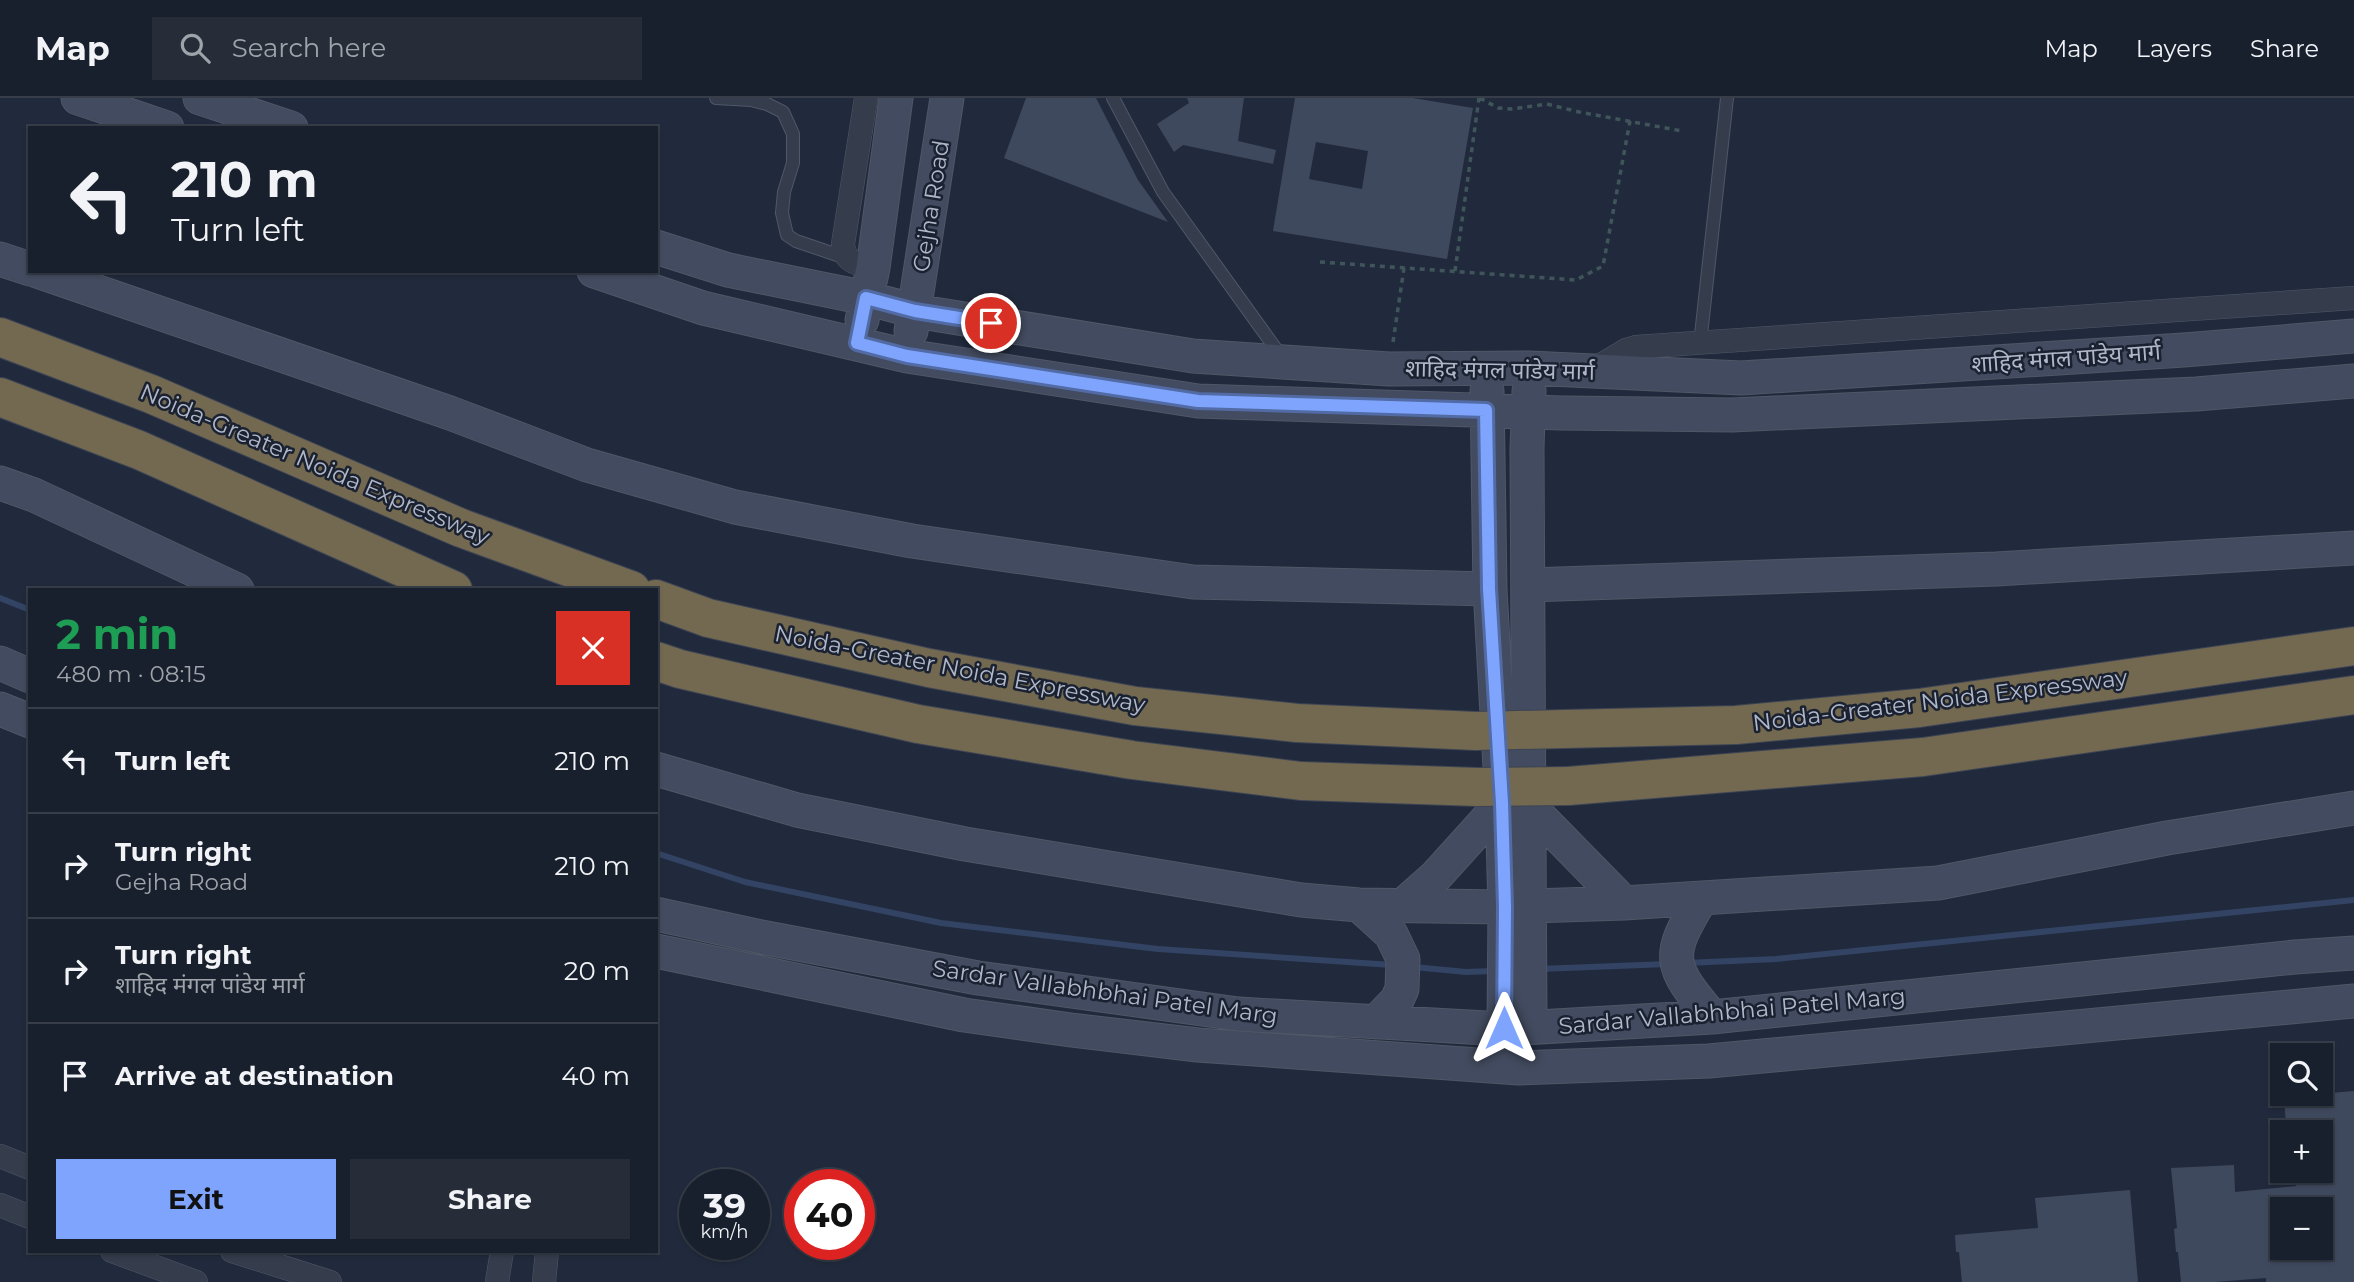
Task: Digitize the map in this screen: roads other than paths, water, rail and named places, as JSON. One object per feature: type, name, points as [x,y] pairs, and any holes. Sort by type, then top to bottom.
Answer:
[{"type":"highway","name":"Noida-Greater Noida Expressway","points":[[0,337],[152,394],[461,528],[626,588]]},
{"type":"highway","points":[[0,397],[139,450],[449,588]]},
{"type":"highway","name":"Noida-Greater Noida Expressway","points":[[658,600],[708,618],[929,668],[1135,706],[1297,723],[1476,732],[1736,725],[1919,708],[2354,646]]},
{"type":"highway","points":[[658,662],[918,724],[1132,760],[1301,781],[1503,798],[1568,786],[1923,757],[2354,695]]},
{"type":"street","points":[[78,98],[161,126]]},
{"type":"street","points":[[200,98],[285,126]]},
{"type":"street","points":[[862,275],[843,244],[866,98]]},
{"type":"street","points":[[857,343],[862,275],[896,98]]},
{"type":"street","name":"Gejha Road","points":[[907,356],[947,98]]},
{"type":"street","name":"शाहिद मंगल पांडेय मार्ग","points":[[658,248],[728,270],[862,275],[915,311],[1193,356],[1389,369],[1529,368],[1741,378],[2185,350],[2354,336]]},
{"type":"street","points":[[0,259],[28,268]]},
{"type":"street","points":[[43,273],[450,413],[587,464],[735,507],[912,541],[1193,582],[1489,589]]},
{"type":"street","points":[[600,273],[703,308],[907,356],[1198,401],[1528,412],[1732,415],[2196,394],[2354,381]]},
{"type":"street","points":[[1591,371],[1626,350],[2354,298]]},
{"type":"street","points":[[1487,367],[1489,589],[1503,798],[1517,907],[1517,1028]]},
{"type":"street","points":[[1402,906],[1436,876],[1503,798],[1529,585],[1529,368]]},
{"type":"street","points":[[0,482],[34,495],[233,588]]},
{"type":"street","points":[[1529,585],[1996,569],[2354,548]]},
{"type":"street","points":[[0,663],[28,675]]},
{"type":"street","points":[[0,709],[28,720]]},
{"type":"street","points":[[658,770],[797,810],[965,844],[1287,898],[1402,906],[1517,907],[1701,900],[1938,883],[2167,838],[2354,808]]},
{"type":"street","points":[[1503,798],[1624,903]]},
{"type":"street","points":[[1701,900],[1682,930],[1675,955],[1685,985],[1712,1017]]},
{"type":"street","points":[[1359,905],[1391,934],[1402,974],[1396,1000],[1376,1022]]},
{"type":"street","name":"Sardar Vallabhbhai Patel Marg","points":[[658,914],[978,978],[1238,1014],[1517,1028],[1712,1017],[2354,953]]},
{"type":"street","name":"Sardar Vallabhbhai Patel Marg","points":[[658,951],[964,1015],[1070,1030],[1198,1045],[1519,1068],[1709,1061],[2354,1000]]},
{"type":"street","points":[[0,1156],[28,1167]]},
{"type":"street","points":[[0,1205],[28,1216]]},
{"type":"street","points":[[117,1253],[196,1282]]},
{"type":"street","points":[[238,1253],[330,1282]]},
{"type":"street","points":[[497,1282],[502,1253]]},
{"type":"street","points":[[544,1282],[547,1253]]},
{"type":"lane","points":[[716,98],[751,100],[783,112],[793,134],[793,163],[782,213],[787,235],[862,275]]},
{"type":"lane","points":[[1700,344],[1727,98]]},
{"type":"lane","points":[[1118,101],[1163,192],[1285,362]]},
{"type":"waterway","points":[[0,598],[28,609]]},
{"type":"waterway","points":[[658,854],[745,882],[941,923],[1158,949],[1392,965]]},
{"type":"waterway","points":[[1686,963],[1776,959],[2354,900]]},
{"type":"waterway","points":[[1539,969],[1668,964]]},
{"type":"waterway","points":[[1414,967],[1466,972],[1493,971]]}]
